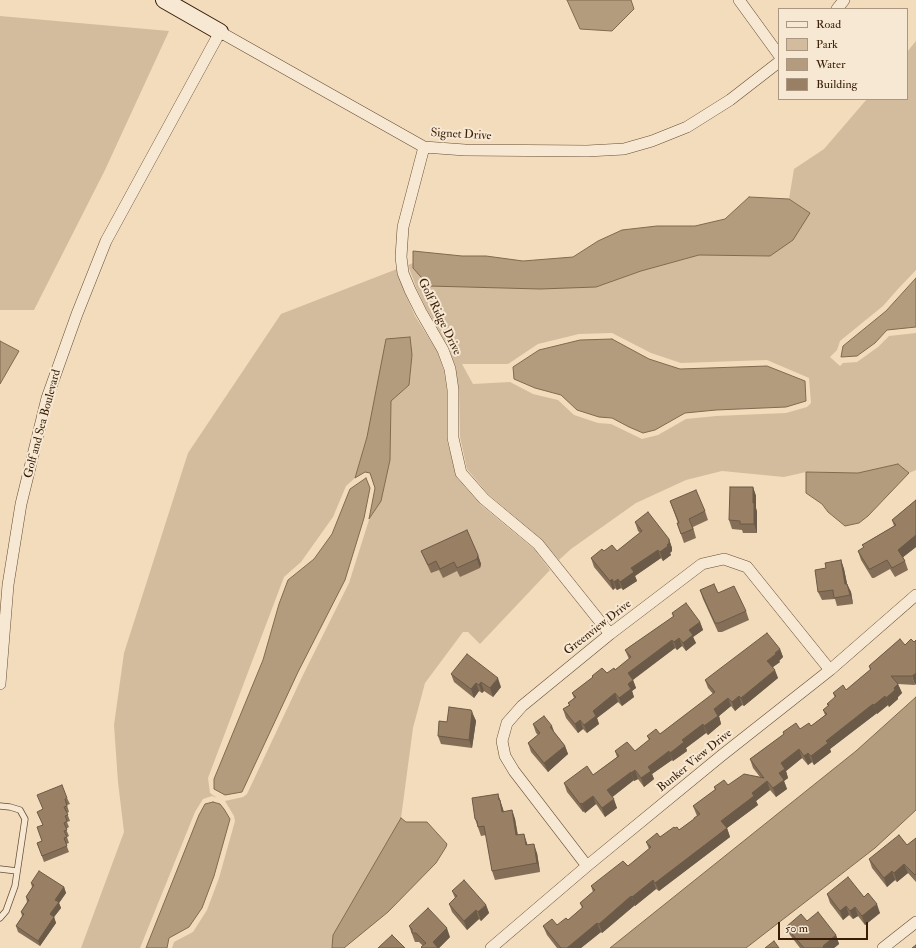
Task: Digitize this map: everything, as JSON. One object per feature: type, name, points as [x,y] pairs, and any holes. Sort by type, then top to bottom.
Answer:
[{"type":"street","points":[[164,0],[220,32]]},
{"type":"street","points":[[739,0],[778,54]]},
{"type":"street","points":[[837,8],[844,0]]},
{"type":"street","name":"Golf and Sea Boulevard","points":[[0,684],[9,578],[21,504],[47,398],[77,314],[106,241],[220,32]]},
{"type":"street","name":"Signet Drive","points":[[220,32],[424,147],[464,150],[572,151],[624,149],[652,141],[687,127],[730,100],[778,63]]},
{"type":"street","name":"Golf Ridge Drive","points":[[424,147],[403,227],[401,257],[403,272],[410,290],[443,350],[450,369],[453,390],[454,438],[461,473],[484,500],[538,544],[610,634]]},
{"type":"street","name":"Greenview Drive","points":[[587,866],[514,771],[505,756],[502,741],[507,724],[522,706],[610,634],[702,564],[724,559],[747,567],[830,670]]},
{"type":"street","name":"Bunker View Drive","points":[[491,948],[587,866],[721,756],[830,670],[916,595]]},
{"type":"street","points":[[884,948],[916,922]]},
{"type":"lane","points":[[0,806],[20,810],[25,819],[15,886],[10,903],[0,918]]},
{"type":"lane","points":[[0,869],[17,871]]},
{"type":"green space","points":[[0,16],[169,31],[105,170],[34,310],[0,310]]},
{"type":"green space","points":[[916,41],[916,270],[883,306],[840,341],[837,350],[830,357],[840,366],[843,363],[857,362],[878,347],[889,336],[916,333],[916,470],[909,473],[898,464],[858,473],[806,472],[784,477],[722,471],[686,480],[636,503],[571,549],[559,560],[541,539],[488,494],[467,469],[460,437],[459,390],[455,366],[448,346],[426,308],[408,265],[413,263],[413,268],[596,287],[641,271],[699,255],[770,256],[810,213],[789,199],[794,169],[824,149],[866,100],[908,100],[908,51]],"holes":[[[612,333],[651,353],[681,363],[767,360],[809,378],[811,403],[807,407],[786,413],[686,419],[658,435],[642,439],[611,424],[598,423],[574,415],[558,400],[533,394],[510,382],[473,384],[462,364],[508,364],[538,344],[579,334]]]},
{"type":"green space","points":[[397,269],[415,316],[438,353],[444,371],[447,391],[447,440],[457,478],[481,505],[534,549],[550,570],[480,644],[468,632],[463,632],[425,683],[413,728],[401,818],[333,935],[332,948],[172,948],[174,942],[193,932],[207,910],[219,878],[235,821],[234,816],[225,801],[243,797],[247,794],[303,675],[349,583],[369,520],[381,501],[390,460],[391,400],[409,385],[412,355],[367,437],[355,478],[346,486],[333,517],[301,562],[284,577],[208,778],[210,793],[217,798],[212,796],[203,799],[195,812],[140,948],[81,948],[124,832],[118,782],[114,725],[124,653],[188,453],[281,314]]},
{"type":"water","points":[[567,0],[631,0],[634,9],[612,31],[580,29]]},
{"type":"water","points":[[749,197],[789,199],[810,213],[793,240],[770,256],[699,255],[641,271],[596,287],[540,289],[429,286],[413,268],[413,251],[462,256],[486,256],[523,261],[573,257],[598,241],[622,230],[657,226],[695,226],[725,219]]},
{"type":"water","points":[[916,278],[916,327],[887,330],[875,343],[857,356],[841,357],[843,346],[886,311]]},
{"type":"water","points":[[410,337],[412,355],[409,385],[391,401],[390,460],[381,501],[369,519],[375,488],[370,473],[365,472],[355,478],[367,437],[386,339]]},
{"type":"water","points":[[612,339],[649,359],[680,369],[767,366],[805,381],[806,401],[786,407],[685,413],[655,430],[643,433],[612,418],[599,417],[577,410],[561,395],[535,388],[514,379],[513,367],[539,350],[580,340]]},
{"type":"water","points":[[0,341],[19,351],[0,384]]},
{"type":"water","points":[[898,464],[909,473],[868,516],[859,523],[845,526],[828,512],[822,504],[806,493],[806,472],[858,473]]},
{"type":"water","points":[[366,478],[370,488],[364,518],[345,580],[298,672],[242,792],[225,795],[214,789],[214,779],[263,660],[279,604],[288,580],[314,559],[332,534],[350,489]]},
{"type":"water","points":[[916,697],[916,810],[875,848],[746,948],[610,948],[856,751]]},
{"type":"water","points":[[213,802],[220,804],[230,819],[214,876],[202,908],[189,927],[169,938],[167,948],[146,948],[199,815],[205,804]]},
{"type":"water","points":[[401,818],[406,822],[427,822],[447,844],[446,847],[436,863],[388,912],[344,948],[332,948],[333,935]]},
{"type":"building","points":[[730,487],[753,487],[754,524],[740,524],[740,521],[729,520]]},
{"type":"building","points":[[696,490],[705,511],[689,519],[693,529],[681,534],[677,523],[679,523],[670,501]]},
{"type":"building","points":[[916,500],[916,535],[898,550],[905,561],[892,568],[887,560],[869,569],[858,551],[864,547],[862,545],[896,525],[892,520]]},
{"type":"building","points":[[648,512],[669,539],[668,546],[660,552],[658,550],[631,568],[634,572],[620,582],[618,579],[614,582],[612,579],[610,581],[591,558],[602,549],[604,551],[612,545],[617,551],[642,531],[635,522]]},
{"type":"building","points":[[467,530],[478,555],[477,559],[457,568],[454,562],[440,569],[436,561],[428,565],[421,551]]},
{"type":"building","points":[[841,560],[845,584],[847,584],[850,595],[834,598],[833,590],[818,592],[815,570],[826,568],[825,563]]},
{"type":"building","points":[[714,584],[718,593],[734,586],[746,611],[719,623],[715,623],[700,590]]},
{"type":"building","points":[[686,603],[700,622],[689,630],[693,635],[683,643],[679,638],[674,642],[672,640],[628,673],[633,680],[628,684],[631,689],[619,698],[615,693],[593,711],[596,716],[584,725],[580,720],[575,724],[563,709],[570,705],[568,703],[576,697],[572,693],[602,668],[607,673],[614,668],[615,670],[631,657],[625,650],[674,616],[672,613]]},
{"type":"building","points":[[767,633],[780,649],[767,661],[775,670],[741,698],[739,696],[732,702],[728,698],[714,709],[718,716],[704,726],[703,724],[682,740],[684,742],[670,753],[669,751],[648,767],[651,771],[641,778],[635,770],[607,790],[614,799],[602,808],[593,796],[580,804],[564,783],[587,766],[593,775],[619,756],[615,751],[627,742],[635,751],[650,739],[647,736],[656,729],[660,734],[715,692],[705,680]]},
{"type":"building","points":[[900,639],[905,645],[911,639],[914,642],[916,640],[916,673],[912,676],[891,676],[898,684],[894,688],[895,690],[886,698],[885,696],[874,705],[873,704],[826,741],[828,743],[811,756],[808,753],[804,756],[799,749],[781,763],[785,769],[779,773],[784,780],[773,788],[767,781],[752,793],[754,796],[721,821],[727,828],[655,883],[653,880],[632,897],[631,896],[599,924],[597,923],[567,948],[561,948],[543,926],[552,919],[557,925],[566,918],[568,920],[583,907],[580,903],[595,890],[591,886],[623,861],[628,866],[651,847],[646,842],[657,833],[660,837],[674,827],[677,827],[679,830],[694,819],[700,814],[693,806],[716,789],[714,787],[724,780],[728,785],[744,774],[764,778],[750,759],[784,734],[783,732],[796,723],[800,729],[809,723],[811,726],[827,714],[823,710],[836,696],[833,693],[843,685],[846,690],[871,669],[869,666]]},
{"type":"building","points":[[467,654],[498,678],[490,688],[481,682],[479,685],[476,683],[471,689],[451,674]]},
{"type":"building","points":[[449,707],[471,710],[469,740],[438,736],[439,721],[447,722]]},
{"type":"building","points":[[544,716],[552,726],[550,727],[565,746],[544,763],[528,743],[540,733],[533,724]]},
{"type":"building","points":[[62,785],[67,798],[65,799],[67,806],[64,807],[68,815],[65,816],[67,821],[64,823],[67,830],[64,831],[67,837],[64,838],[67,846],[42,856],[37,843],[42,841],[37,827],[43,825],[37,812],[43,809],[37,795]]},
{"type":"building","points":[[498,794],[502,812],[512,810],[516,835],[524,834],[526,845],[534,844],[537,863],[492,871],[484,826],[478,827],[475,819],[472,798]]},
{"type":"building","points":[[899,835],[907,845],[916,838],[916,874],[915,875],[904,864],[894,873],[892,871],[884,878],[869,859]]},
{"type":"building","points":[[39,871],[64,887],[55,900],[59,902],[50,914],[54,917],[38,941],[16,926],[24,914],[21,912],[29,900],[26,897],[34,885],[31,883]]},
{"type":"building","points":[[848,877],[864,897],[868,893],[877,904],[862,916],[855,907],[850,911],[846,906],[840,911],[827,894]]},
{"type":"building","points":[[464,880],[486,905],[478,912],[476,910],[464,921],[449,904],[457,896],[452,891]]},
{"type":"building","points":[[428,908],[447,928],[433,942],[438,948],[422,948],[421,947],[426,943],[416,933],[412,933],[412,929],[409,926]]},
{"type":"building","points":[[818,912],[836,935],[822,948],[804,948],[786,927],[801,914],[807,921]]},
{"type":"building","points":[[392,935],[405,948],[378,948]]},
{"type":"building","points":[[774,941],[779,948],[765,948]]}]
